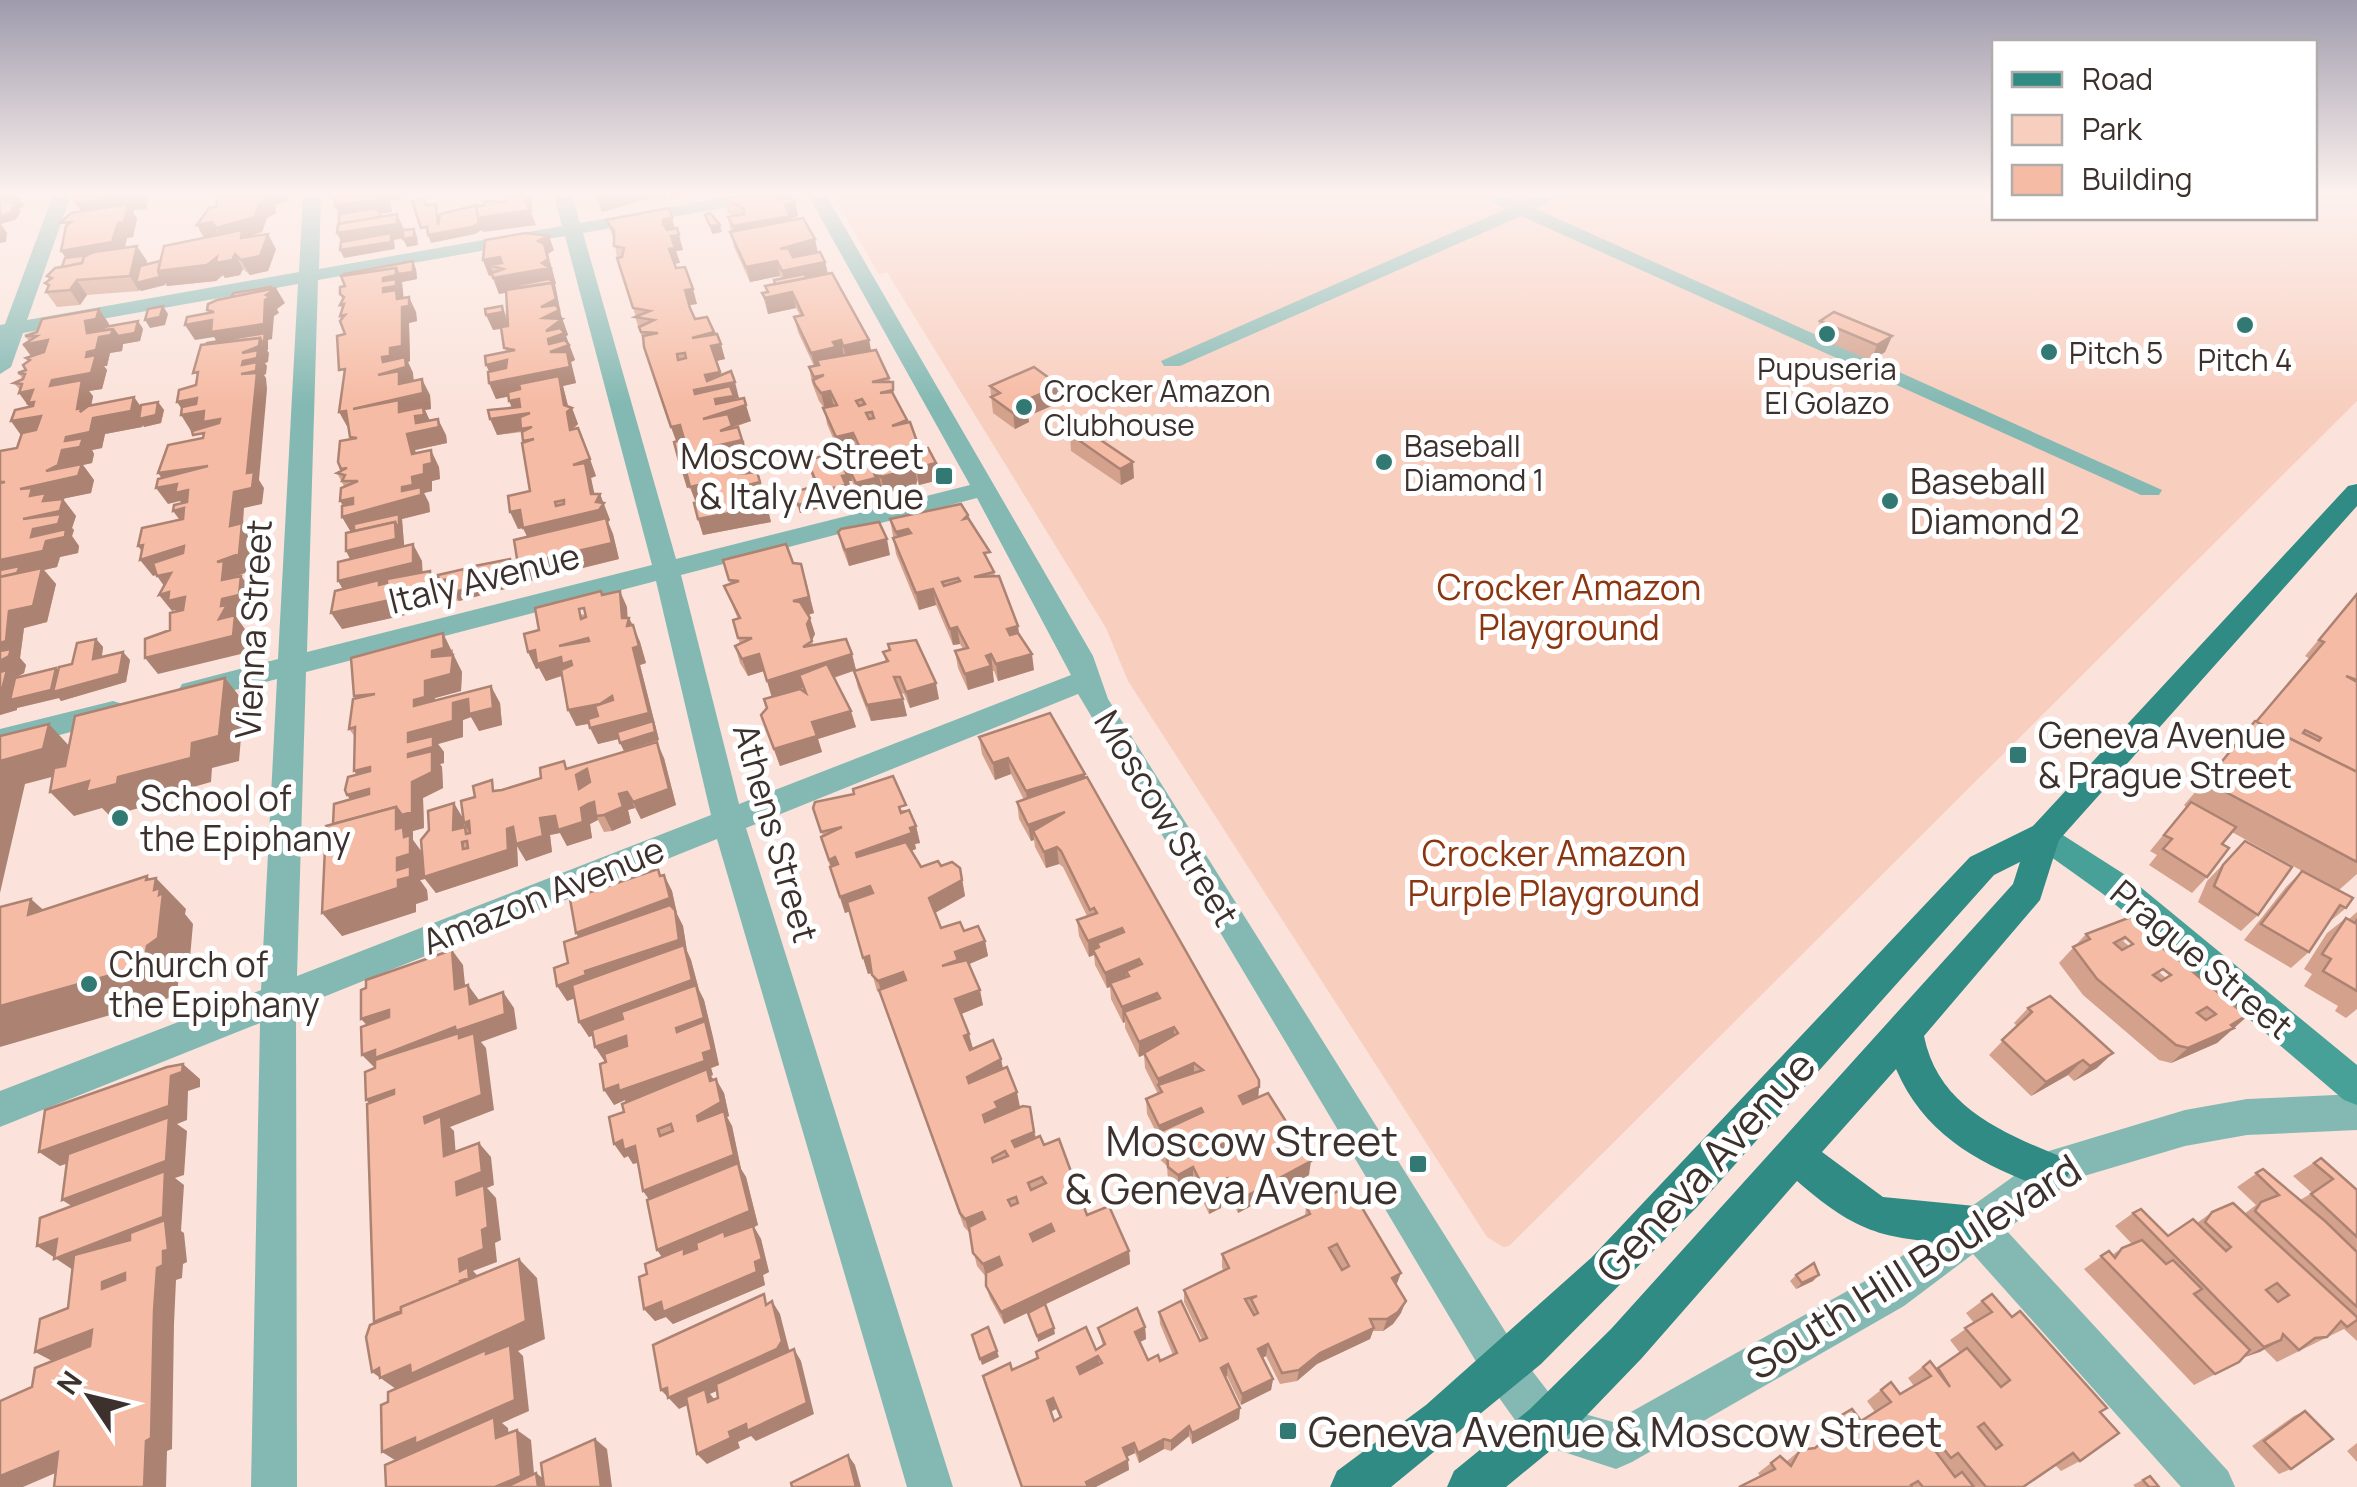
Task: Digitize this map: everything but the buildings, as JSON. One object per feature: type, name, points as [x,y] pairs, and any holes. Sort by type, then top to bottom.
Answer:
[{"type":"main road","name":"Geneva Avenue","points":[[1353,1487],[1505,1370],[1576,1305],[1982,866],[2044,835],[2357,491]]},
{"type":"main road","name":"Geneva Avenue","points":[[1470,1487],[1546,1425],[1626,1344],[1905,1032],[2028,890],[2044,835]]},
{"type":"main road","points":[[1905,1032],[1907,1062],[1926,1094],[1972,1136],[2009,1158],[2050,1171]]},
{"type":"main road","points":[[1794,1154],[1844,1196],[1878,1216],[1975,1226]]},
{"type":"street","points":[[0,367],[7,330],[34,264]]},
{"type":"street","name":"Vienna Street","points":[[274,1487],[278,1000],[310,264]]},
{"type":"street","points":[[7,330],[376,264]]},
{"type":"street","name":"Athens Street","points":[[582,264],[666,569],[728,822],[930,1487]]},
{"type":"street","name":"Moscow Street","points":[[857,264],[1079,656],[1094,700],[1505,1370],[1546,1425]]},
{"type":"street","points":[[1172,361],[1393,264]]},
{"type":"street","points":[[1644,264],[2150,490]]},
{"type":"street","name":"Italy Avenue","points":[[173,696],[986,488]]},
{"type":"street","name":"Amazon Avenue","points":[[0,1109],[1086,680]]},
{"type":"street","points":[[0,740],[134,706]]},
{"type":"street","name":"Prague Street","points":[[2044,835],[2115,886],[2357,1088]]},
{"type":"street","name":"South Hill Boulevard","points":[[1546,1425],[1616,1446],[1889,1291],[2050,1171],[2185,1128],[2247,1117],[2357,1112]]},
{"type":"street","points":[[1975,1226],[2212,1487]]},
{"type":"green space","name":"Crocker Amazon Playground","points":[[873,264],[2357,264],[2357,401],[1604,1152],[1509,1246],[1503,1247],[1487,1237],[1128,681],[1106,628],[887,272],[879,274]]},
{"type":"place","name":"Pitch 4","points":[[2245,325]]},
{"type":"place","name":"Pupuseria El Golazo","points":[[1827,334]]},
{"type":"place","name":"Pitch 5","points":[[2049,352]]},
{"type":"place","name":"Crocker Amazon Clubhouse","points":[[1024,407]]},
{"type":"place","name":"Baseball Diamond 1","points":[[1384,462]]},
{"type":"place","name":"Moscow Street & Italy Avenue","points":[[944,476]]},
{"type":"place","name":"Baseball Diamond 2","points":[[1890,501]]},
{"type":"place","name":"Geneva Avenue & Prague Street","points":[[2018,755]]},
{"type":"place","name":"School of the Epiphany","points":[[120,818]]},
{"type":"place","name":"Church of the Epiphany","points":[[89,984]]},
{"type":"place","name":"Moscow Street & Geneva Avenue","points":[[1418,1164]]},
{"type":"place","name":"Geneva Avenue & Moscow Street","points":[[1288,1431]]},
{"type":"park label","name":"Crocker Amazon Purple Playground","points":[[1554,873]]}]
